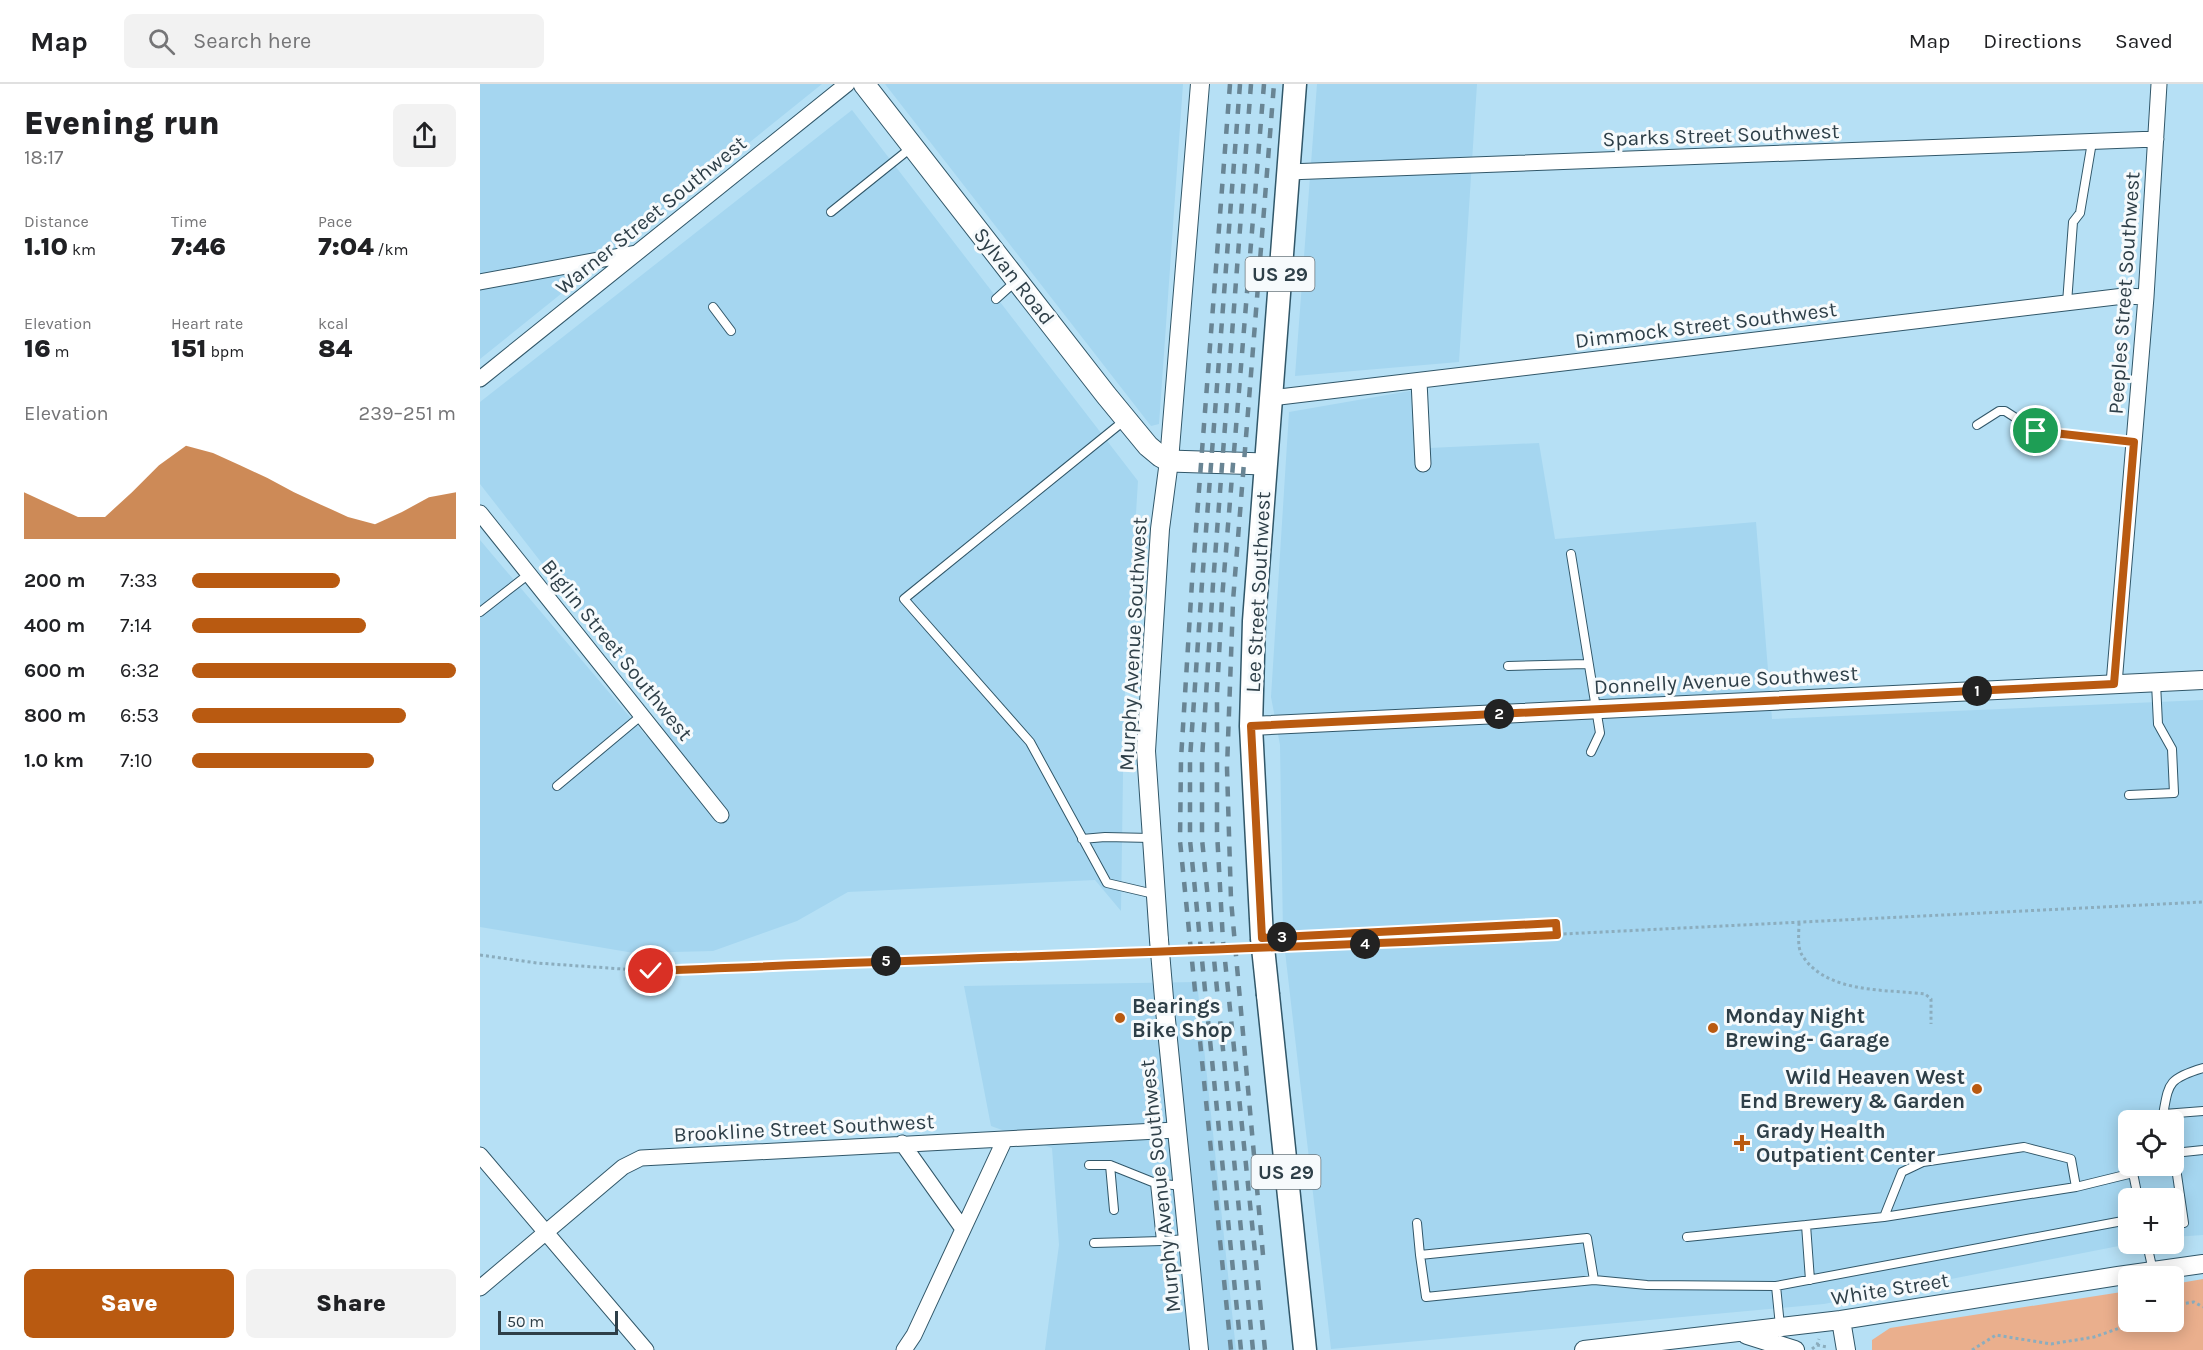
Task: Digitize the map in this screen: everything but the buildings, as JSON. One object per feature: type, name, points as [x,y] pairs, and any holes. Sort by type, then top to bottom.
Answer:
[{"type":"main road","name":"Sylvan Road","points":[[864,84],[1126,419],[1148,446],[1169,461]]},
{"type":"main road","name":"Lee Street Southwest","points":[[1295,84],[1254,621],[1251,726],[1263,945],[1305,1350]]},
{"type":"main road","points":[[1169,461],[1265,464]]},
{"type":"street","name":"Warner Street Southwest","points":[[480,379],[847,84]]},
{"type":"street","name":"Murphy Avenue Southwest","points":[[1199,1350],[1165,1010],[1163,947],[1156,895],[1146,752],[1160,529],[1169,461],[1200,84]]},
{"type":"street","name":"Peeples Street Southwest","points":[[2114,684],[2146,297],[2159,84]]},
{"type":"street","name":"Sparks Street Southwest","points":[[1288,172],[2156,139]]},
{"type":"street","points":[[480,282],[638,253]]},
{"type":"street","name":"Dimmock Street Southwest","points":[[1271,398],[2124,296],[2146,297]]},
{"type":"street","points":[[1419,381],[1423,464]]},
{"type":"street","name":"Biglin Street Southwest","points":[[480,513],[721,814]]},
{"type":"street","name":"Donnelly Avenue Southwest","points":[[1251,726],[2203,680]]},
{"type":"street","name":"Brookline Street Southwest","points":[[480,1288],[623,1167],[641,1158],[1176,1130]]},
{"type":"street","points":[[904,1350],[914,1335],[1005,1139]]},
{"type":"street","points":[[902,1143],[963,1229]]},
{"type":"street","points":[[480,1155],[646,1350]]},
{"type":"street","name":"White Street","points":[[2184,1267],[2203,1264]]},
{"type":"street","name":"White Street","points":[[1584,1350],[1841,1320],[2118,1276]]},
{"type":"street","points":[[1841,1320],[1846,1350]]},
{"type":"street","points":[[1739,1332],[1795,1350]]},
{"type":"lane","points":[[2067,303],[2073,222],[2080,213],[2092,142]]},
{"type":"lane","points":[[831,212],[914,146]]},
{"type":"lane","points":[[996,299],[1017,280]]},
{"type":"lane","points":[[713,307],[731,331]]},
{"type":"lane","points":[[1977,425],[1999,411],[2005,411],[2036,431],[2134,442]]},
{"type":"lane","points":[[1126,419],[904,599],[1030,742],[1107,883],[1156,895]]},
{"type":"lane","points":[[1570,554],[1600,733],[1591,752]]},
{"type":"lane","points":[[480,612],[529,574]]},
{"type":"lane","points":[[1508,666],[1587,664]]},
{"type":"lane","points":[[2129,795],[2174,793],[2172,749],[2157,724],[2156,682]]},
{"type":"lane","points":[[557,786],[642,715]]},
{"type":"lane","points":[[1082,839],[1152,838]]},
{"type":"lane","points":[[2164,1110],[2166,1093],[2176,1078],[2203,1068]]},
{"type":"lane","points":[[2184,1114],[2203,1112]]},
{"type":"lane","points":[[1884,1217],[1902,1172],[1923,1162],[2024,1147],[2071,1159],[2076,1187]]},
{"type":"lane","points":[[2184,1153],[2203,1150]]},
{"type":"lane","points":[[1089,1165],[1110,1165],[1155,1184],[1182,1186]]},
{"type":"lane","points":[[1110,1165],[1114,1210]]},
{"type":"lane","points":[[1687,1237],[1884,1217],[2076,1187],[2121,1176]]},
{"type":"lane","points":[[1155,1184],[1161,1241]]},
{"type":"lane","points":[[1417,1223],[1426,1297],[1594,1280],[1647,1285],[1776,1286],[2118,1222]]},
{"type":"lane","points":[[1806,1225],[1810,1280]]},
{"type":"lane","points":[[1420,1255],[1587,1238],[1594,1280]]},
{"type":"lane","points":[[1094,1243],[1188,1239]]},
{"type":"lane","points":[[1776,1286],[1780,1328]]},
{"type":"path","points":[[1163,947],[1557,935],[2203,902]]},
{"type":"path","points":[[1263,945],[1556,923],[1557,935]]},
{"type":"path","points":[[1799,923],[1802,955],[1818,972],[1850,987],[1926,994],[1931,999],[1931,1024]]},
{"type":"path","points":[[480,955],[537,963],[651,971],[1049,954],[1144,954]]},
{"type":"path","points":[[2184,1304],[2194,1302],[2203,1307]]},
{"type":"path","points":[[1972,1350],[1996,1335],[2050,1344],[2094,1337],[2118,1329]]},
{"type":"path","points":[[1812,1349],[1817,1345],[1827,1347]]},
{"type":"shaded area","points":[[480,84],[822,84],[480,359]]},
{"type":"shaded area","points":[[885,84],[1183,84],[1159,424],[1151,426]]},
{"type":"shaded area","points":[[1317,84],[1477,84],[1459,362],[1295,376]]},
{"type":"shaded area","points":[[852,110],[1138,481],[1124,708],[1121,911],[1095,880],[848,892],[797,921],[713,951],[634,953],[480,927],[480,540],[646,736],[665,721],[480,484],[480,402]]},
{"type":"shaded area","points":[[1427,388],[1429,448],[1539,443],[1555,539],[1756,522],[1772,719],[2203,700],[2203,1235],[2184,1236],[2184,1188],[2118,1188],[2118,1246],[1824,1304],[1331,1349],[1283,934],[1280,745],[1271,697],[1289,412]]},
{"type":"shaded area","points":[[1197,982],[1236,1350],[1045,1350],[1059,1245],[1052,1148],[991,1126],[964,986]]},
{"type":"shaded area","points":[[2203,1279],[2203,1350],[1872,1350],[1872,1340],[1890,1328],[2118,1293],[2118,1332],[2184,1332],[2184,1282]]},
{"type":"railway","points":[[1230,84],[1192,582],[1181,759],[1180,841],[1231,1350]]},
{"type":"railway","points":[[1240,84],[1190,759],[1190,840],[1241,1350]]},
{"type":"railway","points":[[1251,84],[1213,584],[1202,759],[1202,839],[1253,1350]]},
{"type":"railway","points":[[1264,84],[1222,599],[1217,693],[1217,832],[1223,941],[1265,1350]]},
{"type":"railway","points":[[1263,1255],[1231,900],[1227,768],[1233,601],[1274,84]]},
{"type":"place","name":"Bearings Bike Shop","points":[[1120,1018]]},
{"type":"place","name":"Monday Night Brewing- Garage","points":[[1713,1028]]},
{"type":"place","name":"Wild Heaven West End Brewery & Garden","points":[[1977,1089]]},
{"type":"place","name":"Grady Health Outpatient Center","points":[[1742,1143]]},
{"type":"route","points":[[651,971],[1049,954],[1144,954],[1557,935],[1556,923],[1262,938],[1251,726],[2114,684],[2134,442],[2036,431]]}]
